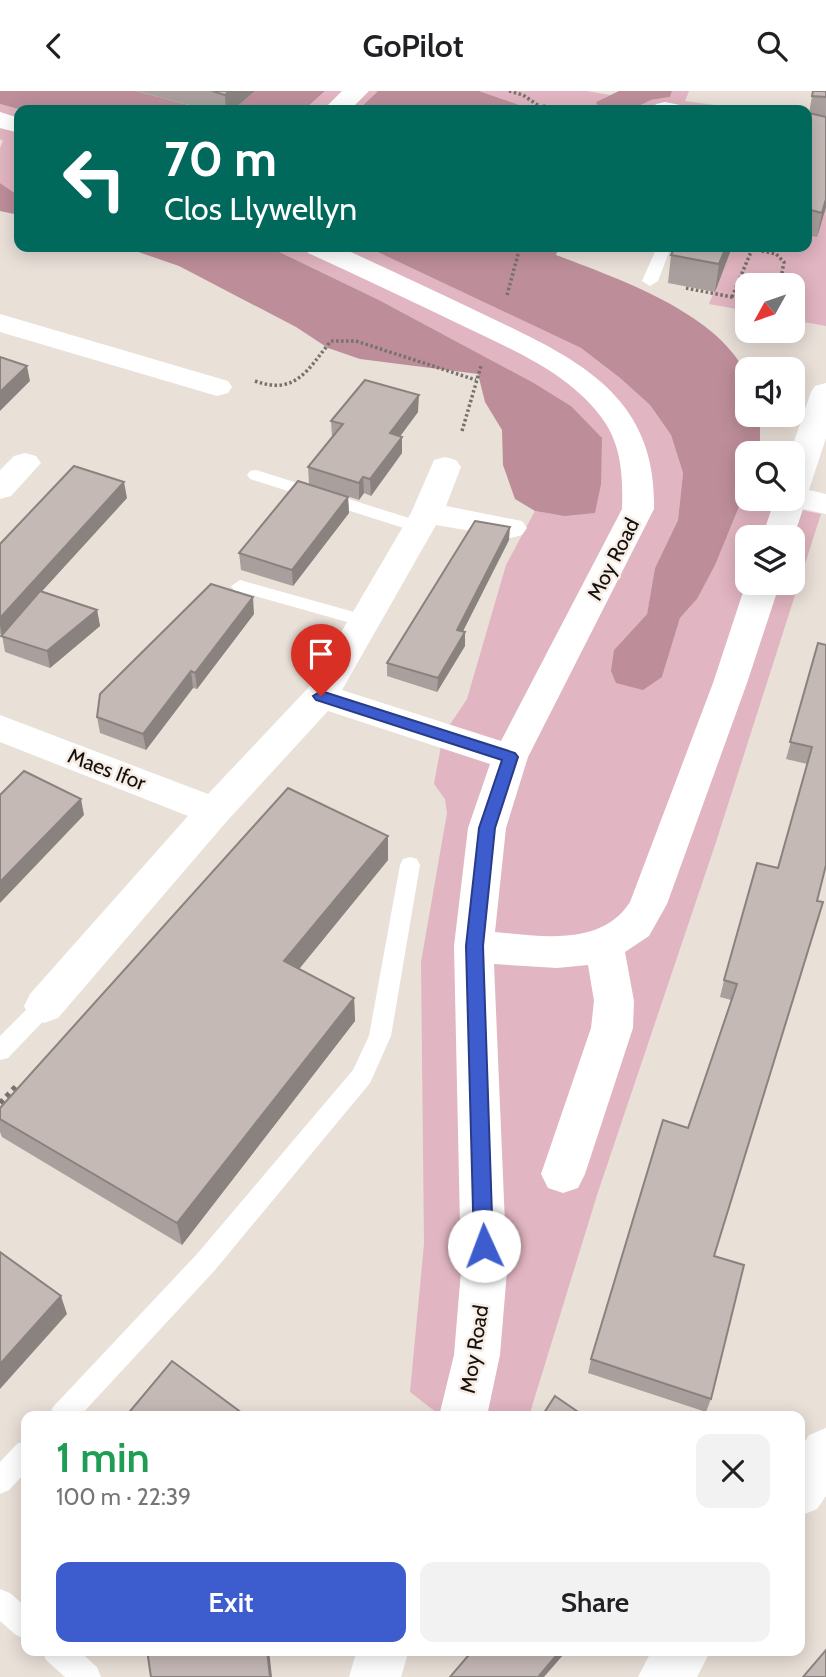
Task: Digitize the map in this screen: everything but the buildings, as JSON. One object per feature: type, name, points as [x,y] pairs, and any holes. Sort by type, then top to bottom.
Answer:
[{"type":"street","points":[[341,105],[357,91]]},
{"type":"street","name":"Moy Road","points":[[329,252],[536,350],[592,389],[617,418],[635,452],[640,482],[638,509],[510,757],[487,828],[474,946],[484,1271],[477,1355],[464,1411]]},
{"type":"street","points":[[0,323],[217,387]]},
{"type":"street","points":[[805,456],[826,392]]},
{"type":"street","points":[[0,489],[26,463]]},
{"type":"street","points":[[44,1006],[215,811],[321,696],[423,520],[445,467]]},
{"type":"street","points":[[805,499],[826,505]]},
{"type":"street","points":[[423,520],[511,528]]},
{"type":"street","points":[[474,946],[568,952],[604,945],[633,927],[649,904],[730,683],[759,595]]},
{"type":"street","points":[[321,696],[510,757]]},
{"type":"street","name":"Maes Ifor","points":[[0,727],[215,811]]},
{"type":"street","points":[[563,1174],[612,1028],[614,1001],[604,945]]},
{"type":"street","points":[[805,1484],[826,1452]]},
{"type":"street","points":[[374,1677],[381,1656]]},
{"type":"street","points":[[664,1677],[680,1656]]},
{"type":"lane","points":[[650,281],[662,252]]},
{"type":"lane","points":[[256,475],[423,520]]},
{"type":"lane","points":[[240,586],[365,621]]},
{"type":"lane","points":[[67,1411],[206,1262],[362,1076],[380,1035],[410,865]]},
{"type":"lane","points":[[0,1051],[44,1006]]},
{"type":"lane","points":[[0,1481],[21,1458]]},
{"type":"lane","points":[[0,1603],[21,1621]]},
{"type":"lane","points":[[63,1656],[88,1677]]},
{"type":"path","points":[[509,91],[523,95],[538,105]]},
{"type":"path","points":[[732,297],[751,252]]},
{"type":"path","points":[[768,252],[776,254],[784,262],[783,273]]},
{"type":"path","points":[[650,281],[735,298]]},
{"type":"path","points":[[217,387],[231,375],[276,387],[290,384],[303,374],[331,341],[340,340],[356,341],[476,380]]},
{"type":"shaded area","points":[[0,91],[136,91],[189,105],[14,105],[14,108],[0,104]]},
{"type":"shaded area","points":[[255,91],[325,91],[310,105],[239,105]]},
{"type":"shaded area","points":[[325,91],[378,91],[363,105],[310,105]]},
{"type":"shaded area","points":[[378,91],[479,91],[520,105],[363,105]]},
{"type":"shaded area","points":[[479,91],[587,91],[610,95],[597,102],[598,105],[520,105]]},
{"type":"shaded area","points":[[619,91],[672,91],[670,97],[651,100],[641,105],[597,105],[596,102]]},
{"type":"shaded area","points":[[672,91],[689,91],[685,101],[715,105],[641,105],[651,100],[670,97]]},
{"type":"shaded area","points":[[0,104],[14,108],[14,193],[0,183],[0,148],[3,141],[0,139]]},
{"type":"shaded area","points":[[812,171],[826,173],[826,326],[805,322],[805,273],[735,273],[735,309],[709,304],[730,252],[812,252]]},
{"type":"shaded area","points":[[0,183],[14,193],[14,214],[0,211]]},
{"type":"shaded area","points":[[138,252],[279,252],[379,300],[534,383],[571,406],[602,438],[601,484],[595,513],[564,516],[535,511],[515,499],[503,465],[502,430],[485,402],[478,374],[360,359],[328,348],[296,327],[179,266]]},
{"type":"shaded area","points":[[279,252],[378,252],[581,348],[650,405],[671,435],[683,473],[678,520],[655,568],[647,614],[614,650],[662,677],[680,618],[697,599],[736,511],[805,511],[821,514],[805,564],[805,525],[735,525],[735,595],[795,595],[716,842],[597,1195],[531,1411],[435,1411],[410,1392],[424,1244],[421,962],[447,813],[445,799],[434,784],[443,735],[467,699],[506,565],[535,511],[564,516],[571,406],[534,383],[379,300]]},
{"type":"shaded area","points":[[378,252],[557,252],[556,255],[634,286],[688,314],[711,332],[735,357],[735,427],[760,427],[760,441],[735,441],[735,511],[737,511],[715,565],[697,599],[680,618],[662,677],[643,690],[616,683],[611,671],[614,650],[647,614],[655,568],[678,520],[683,473],[671,435],[650,405],[581,348]]},
{"type":"route","points":[[321,696],[510,757],[487,828],[474,946],[484,1246]]}]
